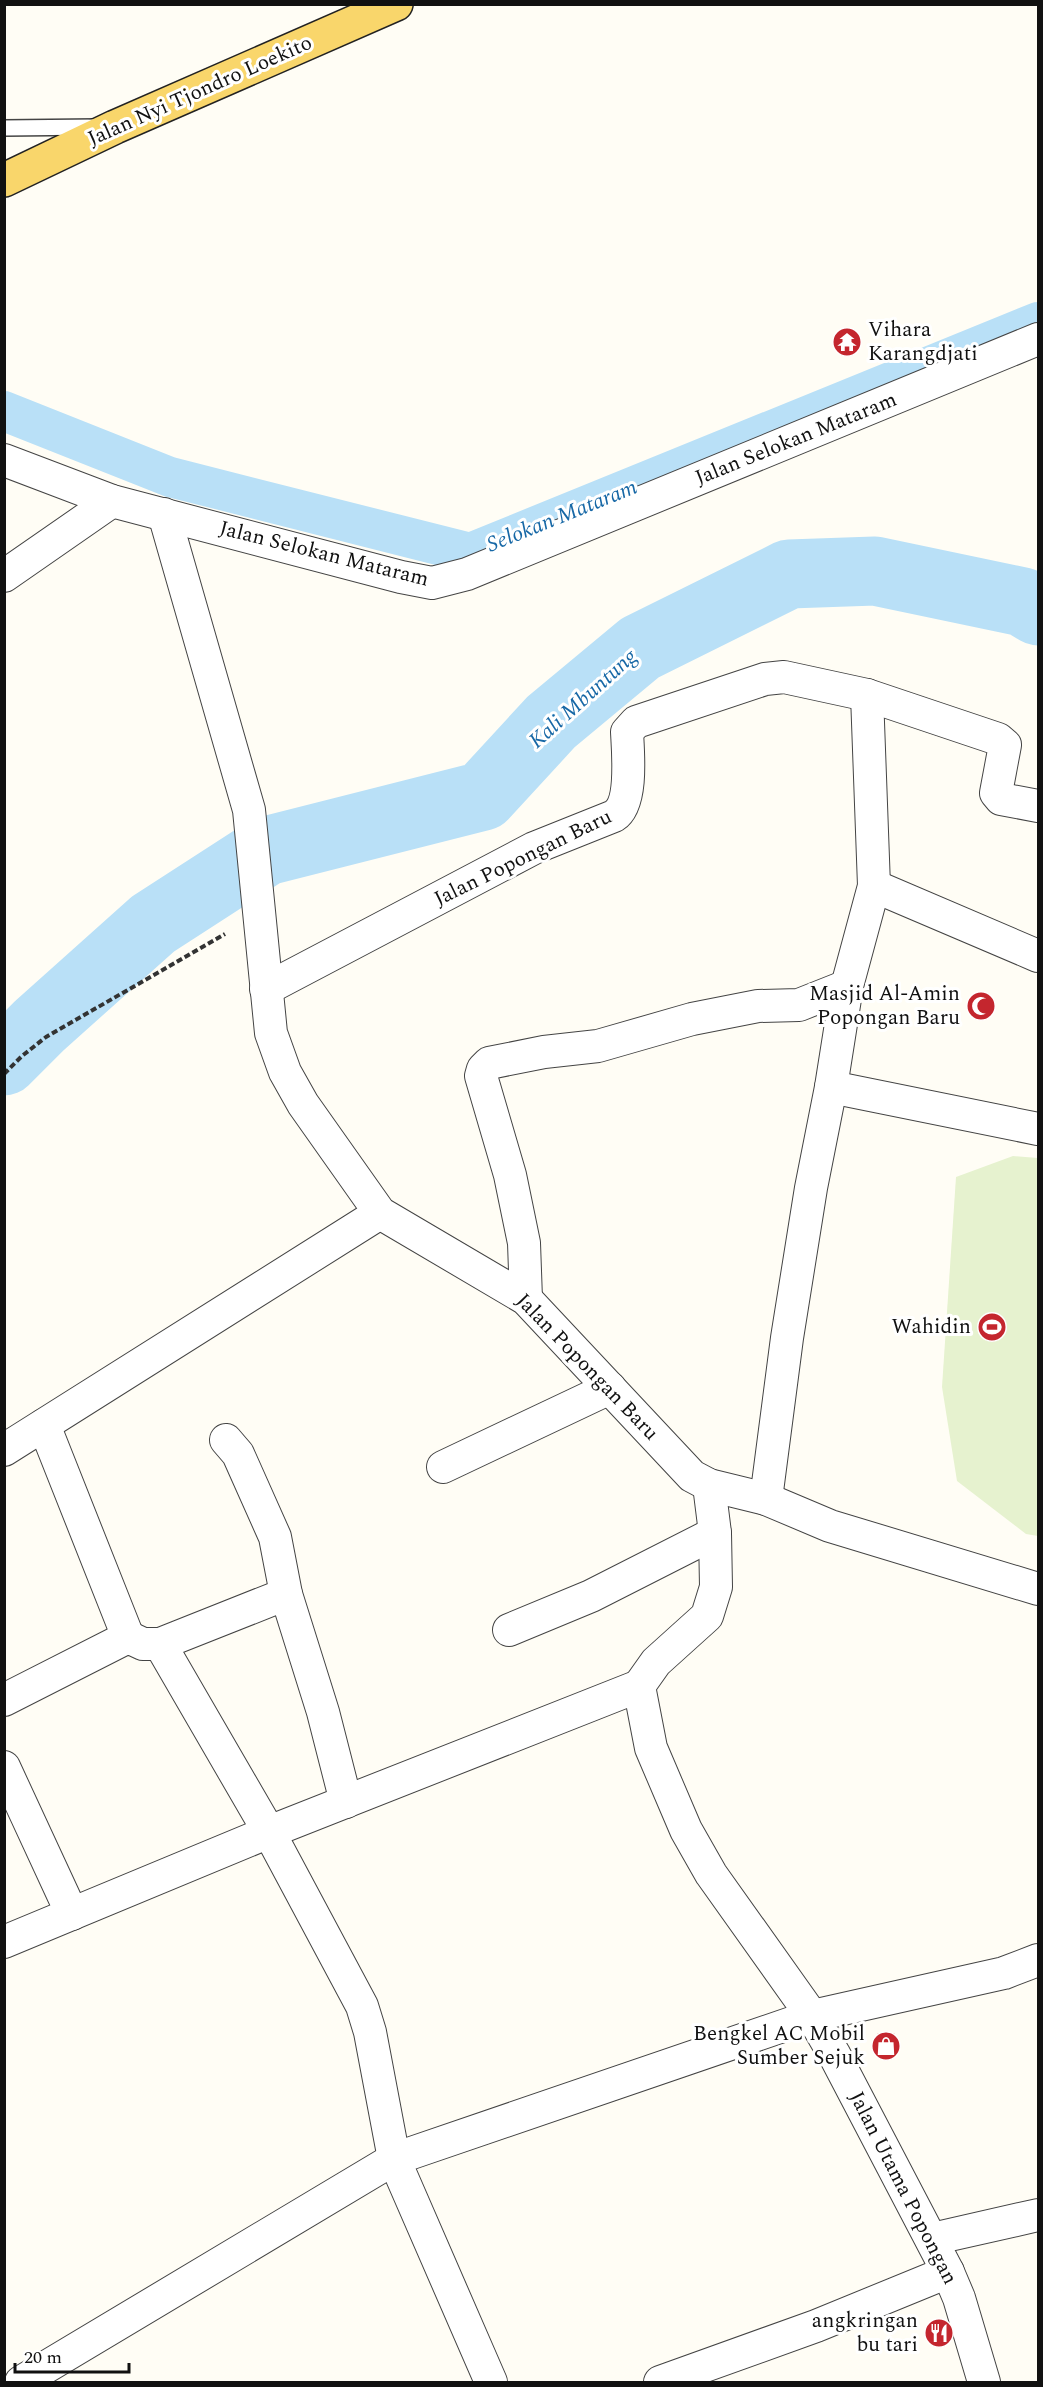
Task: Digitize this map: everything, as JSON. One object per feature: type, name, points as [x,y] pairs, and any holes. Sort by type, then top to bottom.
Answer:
[{"type":"main road","name":"Jalan Nyi Tjondro Loekito","points":[[4,180],[115,127],[396,4]]},
{"type":"street","name":"Jalan Selokan Mataram","points":[[4,460],[112,501],[401,577],[432,583],[467,574],[1038,339]]},
{"type":"street","points":[[4,576],[112,501]]},
{"type":"street","name":"Jalan Popongan Baru","points":[[164,514],[249,810],[271,1033],[285,1072],[303,1104],[380,1213],[526,1299],[692,1476],[708,1485],[766,1499],[830,1526],[1038,1589]]},
{"type":"street","name":"Jalan Popongan Baru","points":[[266,989],[534,848],[619,813],[629,772],[627,732],[636,722],[765,679],[784,677],[867,695],[998,739],[1005,745],[996,793],[1001,799],[1038,806]]},
{"type":"street","points":[[766,1499],[787,1338],[811,1188],[831,1087],[847,986],[874,886],[867,695]]},
{"type":"street","points":[[874,886],[1038,956]]},
{"type":"street","points":[[526,1299],[524,1243],[510,1175],[481,1076],[483,1069],[489,1063],[544,1052],[598,1046],[693,1019],[758,1006],[799,1005],[847,986]]},
{"type":"street","points":[[831,1087],[1038,1129]]},
{"type":"street","points":[[4,1450],[380,1213]]},
{"type":"street","points":[[443,1467],[610,1388]]},
{"type":"street","points":[[44,1425],[128,1637],[143,1644],[160,1644],[286,1594]]},
{"type":"street","points":[[226,1440],[238,1454],[275,1537],[286,1594],[323,1712],[346,1802]]},
{"type":"street","points":[[4,1942],[269,1832],[639,1686],[656,1662],[707,1616],[716,1587],[715,1533],[708,1485]]},
{"type":"street","points":[[509,1630],[591,1596],[715,1533]]},
{"type":"street","points":[[4,1700],[128,1637]]},
{"type":"street","points":[[160,1644],[269,1832],[362,2006],[374,2054],[394,2159],[491,2382]]},
{"type":"street","name":"Jalan Utama Popongan","points":[[639,1686],[651,1748],[686,1830],[711,1874],[812,2016],[948,2272],[959,2298],[984,2382]]},
{"type":"street","points":[[4,1767],[72,1914]]},
{"type":"street","points":[[21,2382],[394,2159],[812,2016],[1004,1973],[1038,1960]]},
{"type":"street","points":[[932,2240],[1038,2215]]},
{"type":"street","points":[[660,2382],[816,2326],[948,2272]]},
{"type":"lane","points":[[4,128],[115,127]]},
{"type":"path","points":[[4,1074],[46,1037],[259,905]]},
{"type":"green space","name":"Wahidin","points":[[1013,1156],[1038,1158],[1038,1536],[1026,1534],[957,1481],[942,1387],[956,1177]]},
{"type":"waterway","name":"Selokan Mataram","points":[[4,411],[170,477],[470,553],[1038,322]]},
{"type":"waterway","name":"Kali Mbuntung","points":[[4,1061],[39,1026],[153,924],[266,851],[483,796],[551,722],[640,648],[789,574],[875,571],[1023,602],[1038,611]]},
{"type":"place","name":"Vihara Karangdjati","points":[[847,342]]},
{"type":"place","name":"Masjid Al-Amin Popongan Baru","points":[[981,1006]]},
{"type":"place","name":"Wahidin","points":[[992,1327]]},
{"type":"place","name":"Bengkel AC Mobil Sumber Sejuk","points":[[886,2046]]},
{"type":"place","name":"angkringan bu tari","points":[[939,2333]]}]
